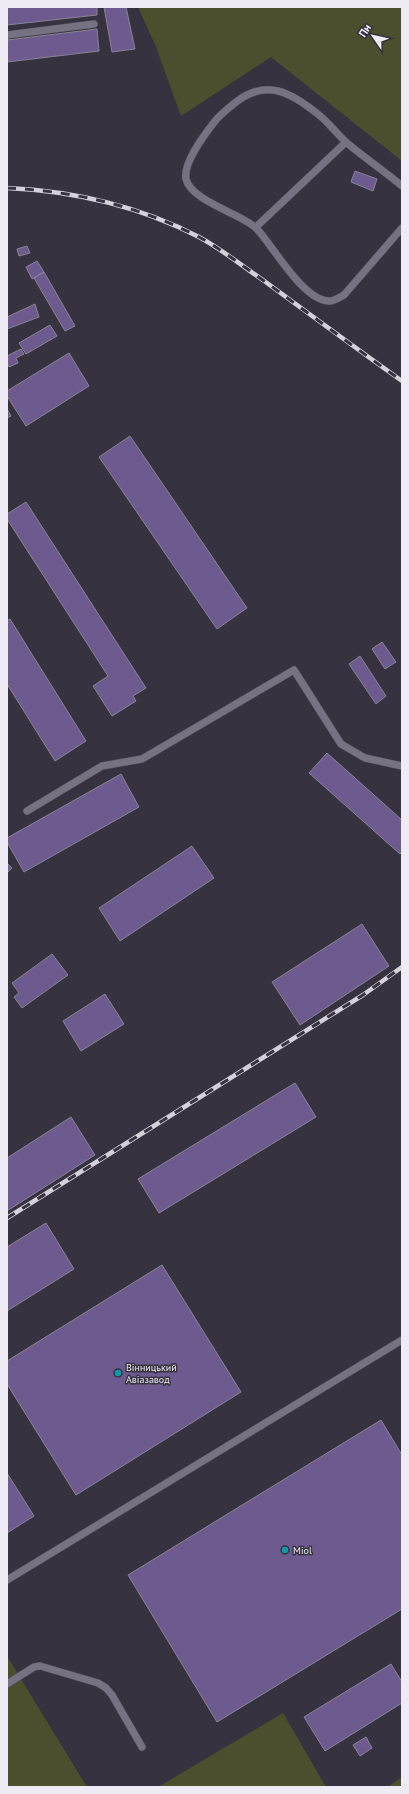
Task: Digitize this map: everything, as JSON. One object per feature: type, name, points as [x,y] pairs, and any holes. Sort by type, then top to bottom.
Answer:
[{"type":"lane","points":[[7,35],[94,24]]},
{"type":"lane","points":[[402,186],[346,142],[315,112],[283,92],[270,89],[258,89],[244,96],[215,120],[194,151],[187,165],[186,178],[194,192],[256,228],[278,258],[301,284],[322,300],[331,301],[344,295],[402,228]]},
{"type":"lane","points":[[256,228],[346,142]]},
{"type":"lane","points":[[27,812],[102,766],[142,759],[294,670],[342,744],[365,758],[402,766]]},
{"type":"lane","points":[[7,1580],[402,1340]]},
{"type":"lane","points":[[7,1684],[34,1667],[40,1666],[98,1683],[112,1695],[142,1747]]},
{"type":"green space","points":[[138,7],[402,7],[402,161],[271,57],[181,116],[156,47]]},
{"type":"green space","points":[[7,1656],[87,1787],[7,1787]]},
{"type":"green space","points":[[283,1713],[326,1787],[158,1787]]},
{"type":"green space","points":[[402,1777],[402,1787],[387,1787]]},
{"type":"building","points":[[7,7],[97,7],[97,15],[7,25]]},
{"type":"building","points":[[104,7],[126,7],[135,49],[112,52]]},
{"type":"building","points":[[97,29],[99,51],[7,62],[7,40]]},
{"type":"building","points":[[355,171],[377,179],[373,191],[351,182]]},
{"type":"building","points":[[27,246],[30,253],[19,256],[17,249]]},
{"type":"building","points":[[37,261],[44,272],[32,279],[26,267]]},
{"type":"building","points":[[44,272],[75,326],[65,331],[34,278]]},
{"type":"building","points":[[35,304],[39,317],[7,329],[7,317]]},
{"type":"building","points":[[50,325],[57,336],[26,354],[19,343]]},
{"type":"building","points":[[21,349],[24,354],[16,358],[18,363],[9,367],[7,363],[7,356]]},
{"type":"building","points":[[69,353],[89,386],[26,426],[7,396],[7,391]]},
{"type":"building","points":[[7,409],[11,416],[7,418]]},
{"type":"building","points":[[130,436],[247,608],[217,629],[99,457]]},
{"type":"building","points":[[26,502],[146,688],[133,696],[136,701],[112,716],[93,686],[108,676],[7,519],[7,514]]},
{"type":"building","points":[[10,619],[86,741],[55,761],[7,684],[7,621]]},
{"type":"building","points":[[382,642],[396,662],[385,669],[372,649]]},
{"type":"building","points":[[360,656],[386,696],[376,704],[349,664]]},
{"type":"building","points":[[327,753],[402,820],[402,852],[400,854],[309,773]]},
{"type":"building","points":[[121,774],[139,807],[24,872],[7,842],[7,838]]},
{"type":"building","points":[[192,846],[214,878],[120,941],[99,908]]},
{"type":"building","points":[[7,863],[12,868],[7,873]]},
{"type":"building","points":[[362,924],[389,966],[300,1025],[272,982]]},
{"type":"building","points":[[52,954],[68,975],[22,1008],[14,997],[19,993],[12,983]]},
{"type":"building","points":[[105,994],[124,1024],[81,1051],[63,1021]]},
{"type":"building","points":[[295,1083],[316,1117],[159,1213],[138,1179]]},
{"type":"building","points":[[71,1117],[95,1155],[7,1211],[7,1158]]},
{"type":"building","points":[[46,1223],[74,1269],[7,1311],[7,1247]]},
{"type":"building","name":"Вінницький Авіазавод","points":[[162,1265],[241,1392],[76,1495],[7,1384],[7,1361]]},
{"type":"building","name":"Miol","points":[[381,1420],[402,1455],[402,1609],[217,1722],[128,1575]]},
{"type":"building","points":[[7,1473],[34,1516],[7,1533]]},
{"type":"building","points":[[391,1664],[402,1682],[402,1703],[325,1751],[304,1717]]},
{"type":"building","points":[[366,1737],[372,1748],[360,1756],[353,1745]]},
{"type":"railway","points":[[7,188],[57,193],[106,202],[153,217],[199,237],[234,259],[402,381]]},
{"type":"railway","points":[[7,1218],[363,995],[402,967]]},
{"type":"place","name":"Вінницький Авіазавод","points":[[118,1373]]},
{"type":"place","name":"Miol","points":[[285,1550]]}]
